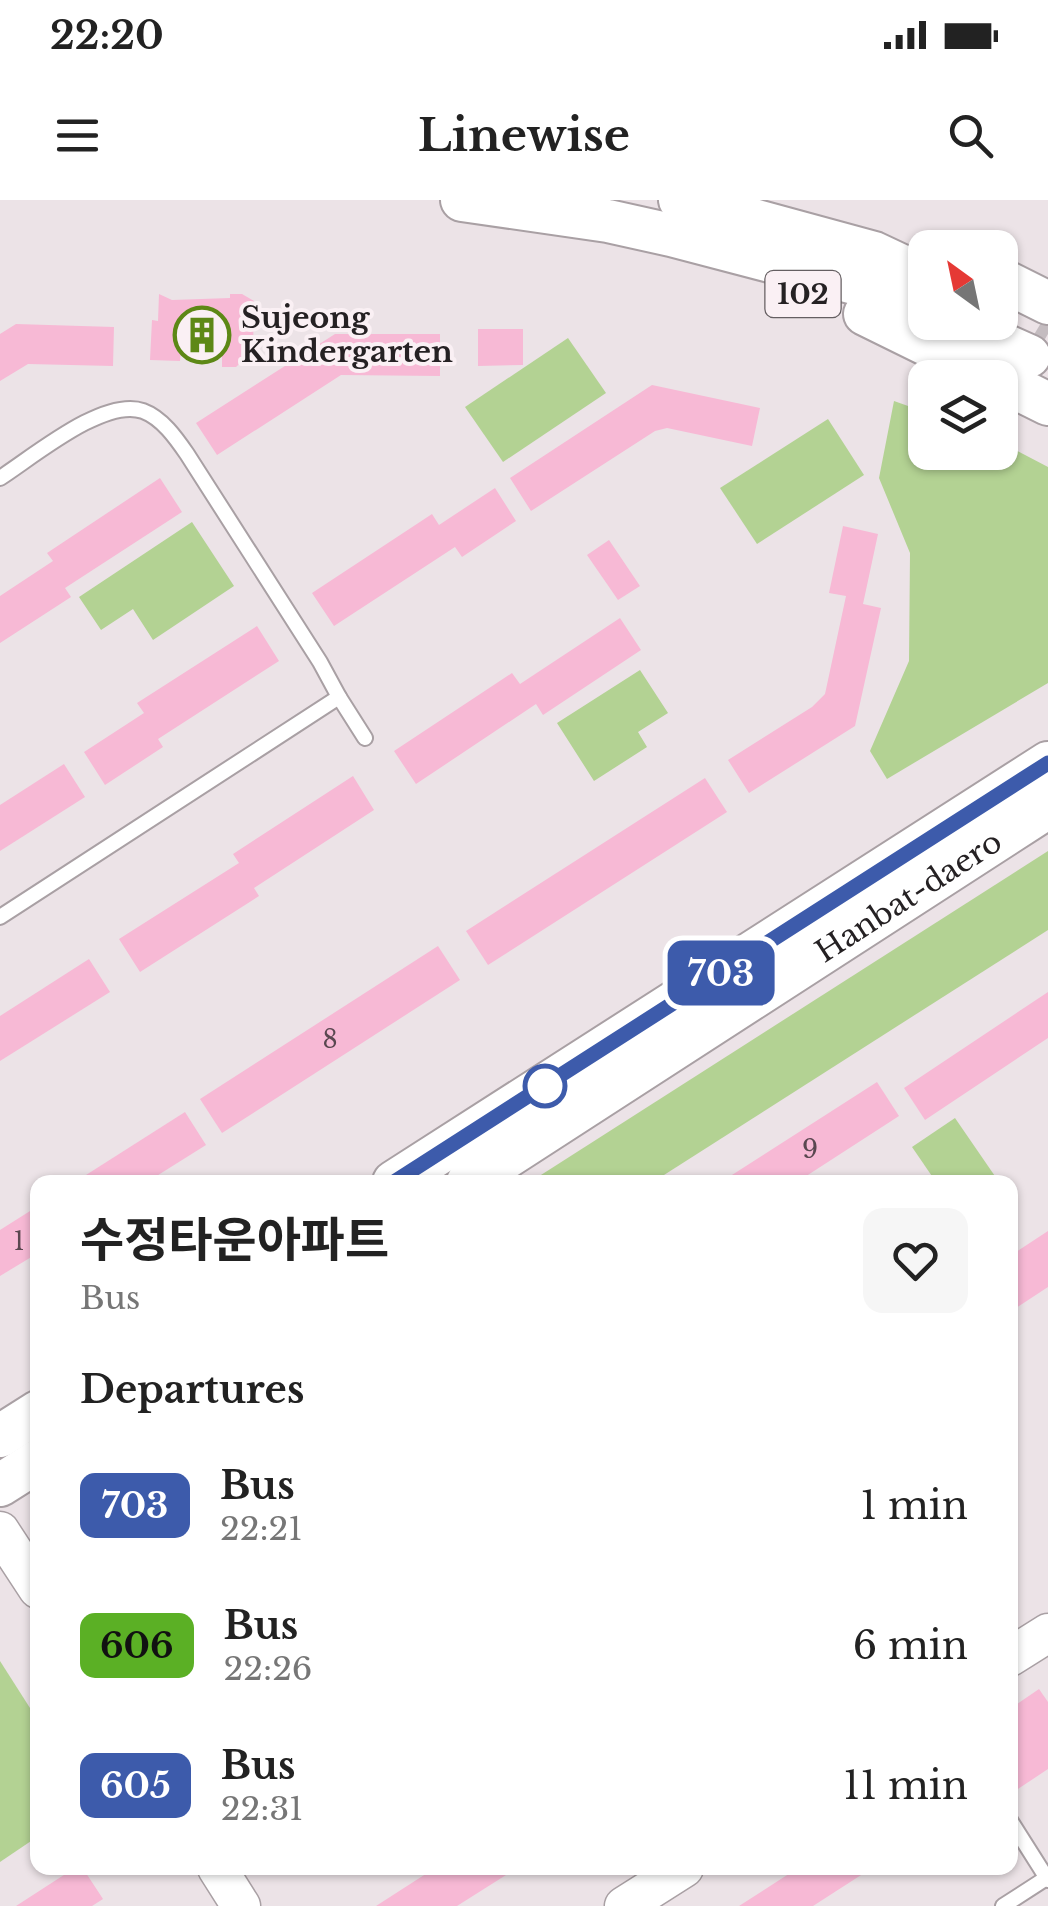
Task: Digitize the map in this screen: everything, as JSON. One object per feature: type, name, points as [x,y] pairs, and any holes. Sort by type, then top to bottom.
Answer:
[{"type":"main road","name":"102","points":[[462,200],[608,221],[648,250],[868,315],[1018,343],[1048,404]]},
{"type":"main road","points":[[680,200],[874,253],[908,268]]},
{"type":"main road","points":[[777,200],[908,241]]},
{"type":"main road","points":[[608,221],[878,289],[908,302]]},
{"type":"main road","name":"Hanbat-daero","points":[[405,1175],[1048,763]]},
{"type":"main road","name":"Hanbat-daero","points":[[479,1175],[1048,807]]},
{"type":"main road","points":[[0,1436],[30,1417]]},
{"type":"main road","points":[[0,1485],[30,1466]]},
{"type":"main road","points":[[0,1530],[30,1577]]},
{"type":"main road","points":[[1018,1653],[1048,1633]]},
{"type":"main road","points":[[221,1875],[241,1906]]},
{"type":"main road","points":[[624,1906],[673,1875]]},
{"type":"lane","points":[[0,478],[90,419],[111,410],[128,408],[156,418],[187,454],[365,738]]},
{"type":"lane","points":[[0,917],[339,697]]},
{"type":"lane","points":[[1002,1906],[1048,1878],[1018,1832]]},
{"type":"green space","points":[[568,338],[606,393],[503,462],[465,407]]},
{"type":"green space","points":[[894,401],[908,406],[908,470],[1018,470],[1018,451],[1048,467],[1048,683],[887,779],[870,751],[909,661],[910,553],[879,478]]},
{"type":"green space","points":[[828,419],[864,475],[757,544],[720,488]]},
{"type":"green space","points":[[192,522],[234,586],[153,640],[133,609],[101,630],[79,597]]},
{"type":"green space","points":[[640,670],[668,713],[638,732],[647,747],[594,781],[557,723]]},
{"type":"green space","points":[[1048,851],[1048,930],[664,1175],[541,1175]]},
{"type":"green space","points":[[955,1118],[994,1175],[931,1175],[912,1147]]},
{"type":"green space","points":[[0,1661],[30,1708],[30,1842],[0,1862]]},
{"type":"building","name":"Sujeong Kindergarten","points":[[159,294],[172,300],[242,294],[254,301],[253,351],[236,367],[222,367],[222,351],[205,354],[181,349],[180,361],[150,360],[152,320],[158,321]]},
{"type":"building","points":[[16,324],[114,327],[113,366],[28,364],[0,381],[0,334]]},
{"type":"building","points":[[478,329],[523,329],[523,365],[478,366]]},
{"type":"building","points":[[335,334],[440,334],[440,376],[341,375],[217,455],[196,423]]},
{"type":"building","points":[[652,385],[760,408],[752,446],[667,428],[655,431],[531,511],[510,478]]},
{"type":"building","points":[[160,478],[182,512],[65,588],[71,597],[0,643],[0,596],[53,561],[47,553]]},
{"type":"building","points":[[495,488],[516,521],[462,557],[455,547],[334,626],[312,593],[432,514],[439,525]]},
{"type":"building","points":[[843,526],[878,534],[863,604],[881,608],[855,726],[749,793],[728,760],[812,707],[825,694],[846,596],[829,593]]},
{"type":"building","points":[[609,540],[640,586],[618,600],[587,555]]},
{"type":"building","points":[[620,618],[641,650],[543,715],[536,704],[416,784],[394,751],[512,673],[520,684]]},
{"type":"building","points":[[257,626],[279,661],[158,739],[163,747],[105,785],[84,752],[144,713],[137,703]]},
{"type":"building","points":[[64,764],[85,797],[0,851],[0,805]]},
{"type":"building","points":[[353,776],[374,810],[254,888],[259,896],[140,972],[119,939],[239,863],[233,854]]},
{"type":"building","points":[[705,778],[727,812],[488,965],[466,931]]},
{"type":"building","points":[[438,946],[460,980],[222,1133],[200,1099]]},
{"type":"building","points":[[89,959],[110,992],[0,1061],[0,1016]]},
{"type":"building","points":[[1048,992],[1048,1038],[925,1120],[904,1088]]},
{"type":"building","points":[[877,1082],[899,1116],[808,1175],[732,1175]]},
{"type":"building","points":[[185,1112],[206,1145],[158,1175],[86,1175]]},
{"type":"building","points":[[30,1211],[30,1258],[0,1276],[0,1230]]},
{"type":"building","points":[[1048,1231],[1048,1287],[1018,1307],[1018,1251]]},
{"type":"building","points":[[1039,1689],[1048,1702],[1048,1769],[1018,1789],[1018,1703]]},
{"type":"building","points":[[64,1875],[87,1875],[103,1899],[92,1906],[16,1906]]},
{"type":"building","points":[[424,1875],[506,1875],[457,1906],[376,1906]]},
{"type":"building","points":[[787,1875],[861,1875],[813,1906],[739,1906]]},
{"type":"tunnel","points":[[1038,328],[1048,334]]},
{"type":"bus line","name":"703","points":[[405,1175],[1048,763]]},
{"type":"place","name":"Sujeong Kindergarten","points":[[202,335]]}]
